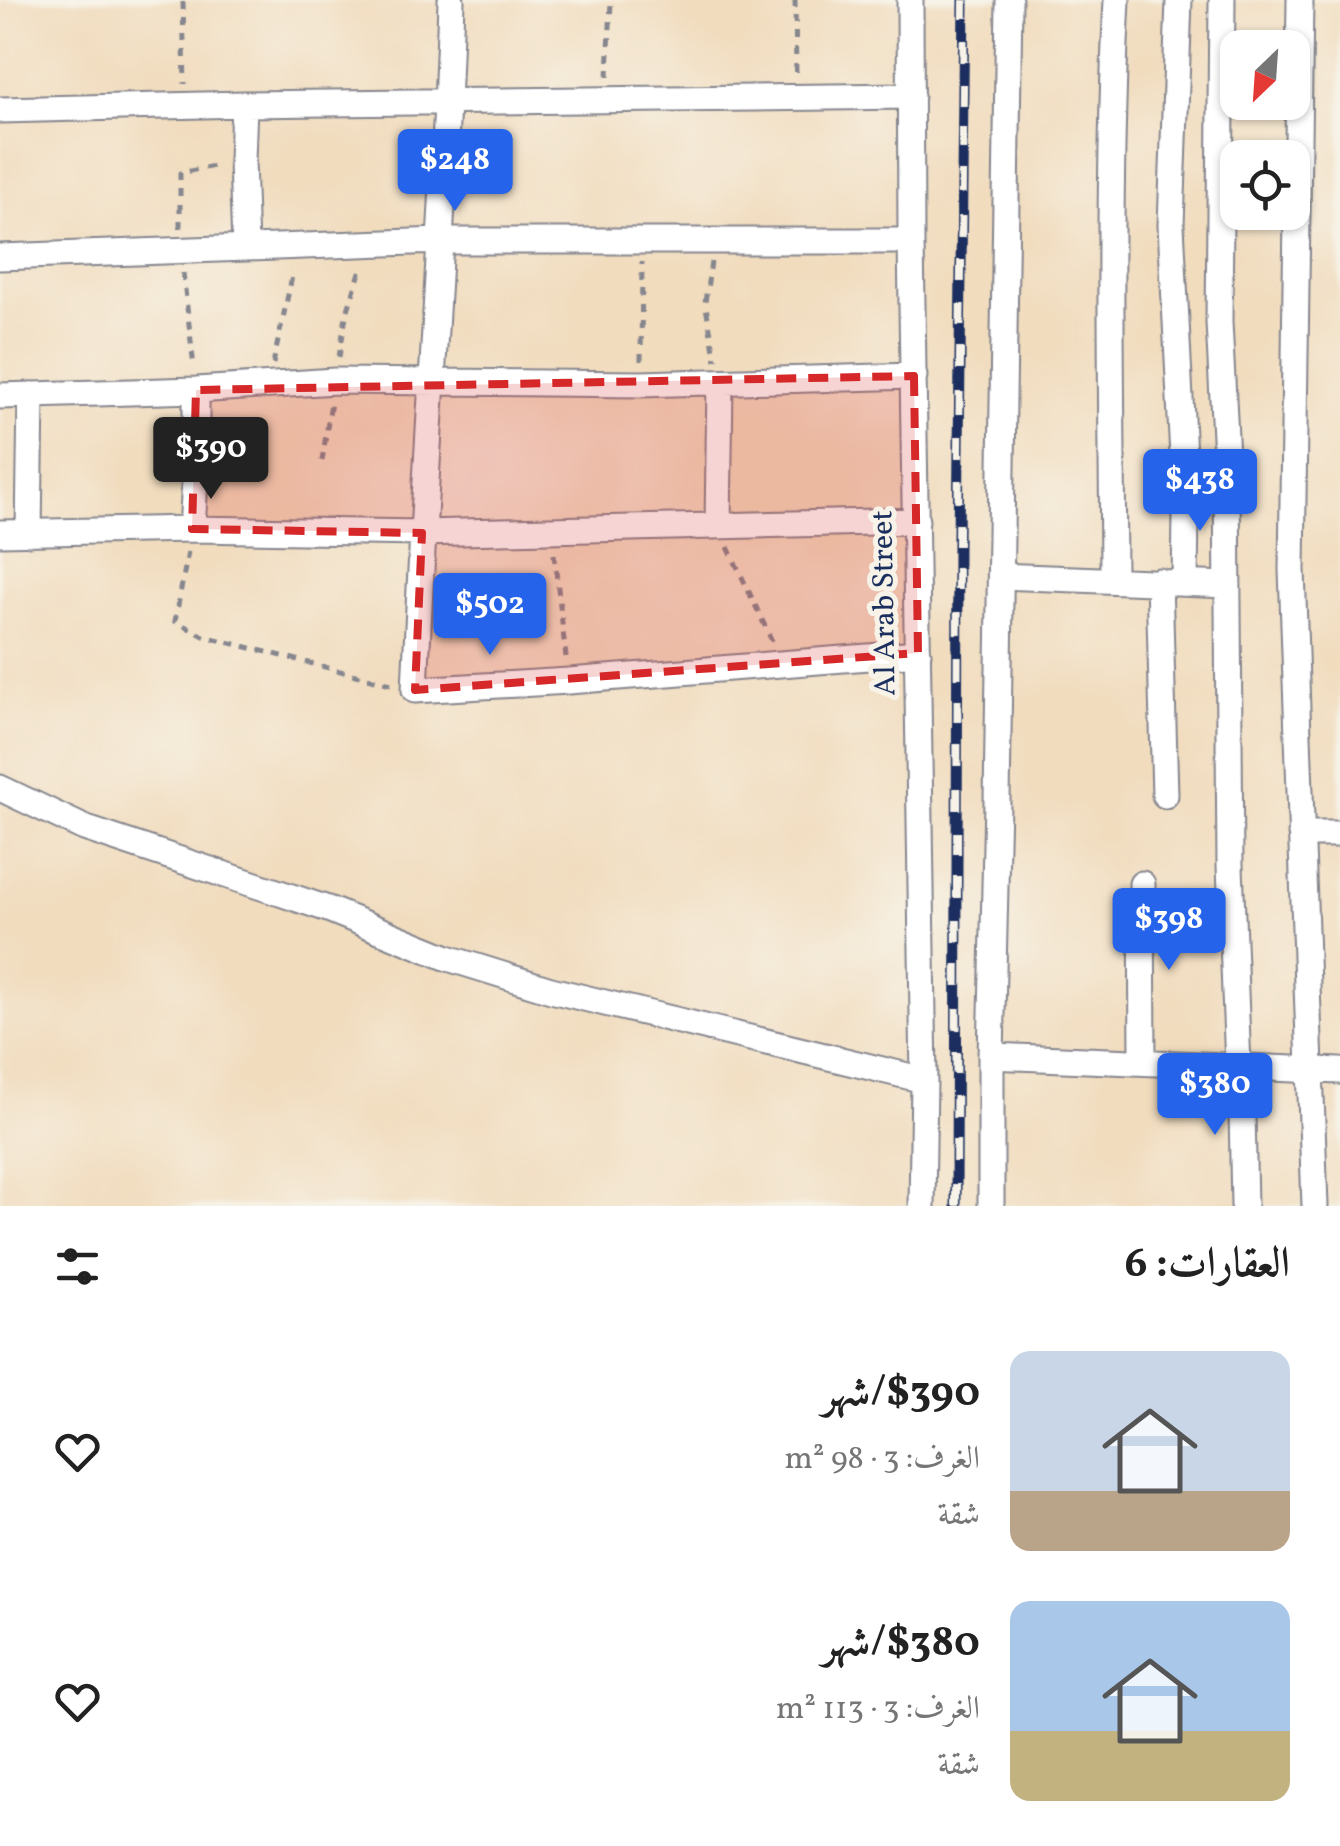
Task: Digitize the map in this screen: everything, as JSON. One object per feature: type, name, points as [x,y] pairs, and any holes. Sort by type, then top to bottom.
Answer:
[{"type":"street","points":[[450,0],[448,102],[415,690],[918,653]]},
{"type":"street","name":"Al Arab Street","points":[[910,0],[924,1080],[922,1206]]},
{"type":"street","points":[[991,1206],[1009,0]]},
{"type":"street","points":[[1112,580],[1110,208],[1117,0]]},
{"type":"street","points":[[1165,795],[1172,582],[1186,514],[1172,225],[1178,0]]},
{"type":"street","points":[[1222,0],[1219,322],[1226,424],[1230,866],[1244,1206]]},
{"type":"street","points":[[1300,0],[1292,570],[1315,1206]]},
{"type":"street","points":[[0,110],[911,96]]},
{"type":"street","points":[[244,104],[245,248]]},
{"type":"street","points":[[0,256],[440,242],[911,241]]},
{"type":"street","points":[[0,396],[335,381],[641,384],[914,376]]},
{"type":"street","points":[[718,526],[720,382]]},
{"type":"street","points":[[192,529],[196,390]]},
{"type":"street","points":[[29,533],[31,396]]},
{"type":"street","points":[[0,533],[192,529],[422,534],[916,520]]},
{"type":"street","points":[[1000,576],[1228,586]]},
{"type":"street","points":[[0,788],[84,828],[328,909],[448,958],[552,990],[924,1080]]},
{"type":"street","points":[[1301,834],[1340,834]]},
{"type":"street","points":[[1142,884],[1143,1062]]},
{"type":"street","points":[[991,1056],[1340,1071]]},
{"type":"path","points":[[607,100],[611,0]]},
{"type":"path","points":[[794,0],[796,98]]},
{"type":"path","points":[[183,2],[186,105]]},
{"type":"path","points":[[641,384],[642,241]]},
{"type":"path","points":[[714,241],[705,302],[720,382]]},
{"type":"path","points":[[322,461],[346,316],[368,244]]},
{"type":"path","points":[[269,386],[298,246]]},
{"type":"path","points":[[718,526],[782,664]]},
{"type":"path","points":[[192,529],[175,621],[204,636],[415,690]]},
{"type":"path","points":[[551,531],[569,681]]},
{"type":"highlighted area","points":[[914,376],[918,653],[415,690],[422,533],[192,529],[196,390]]},
{"type":"railway","points":[[956,1206],[964,0]]}]
